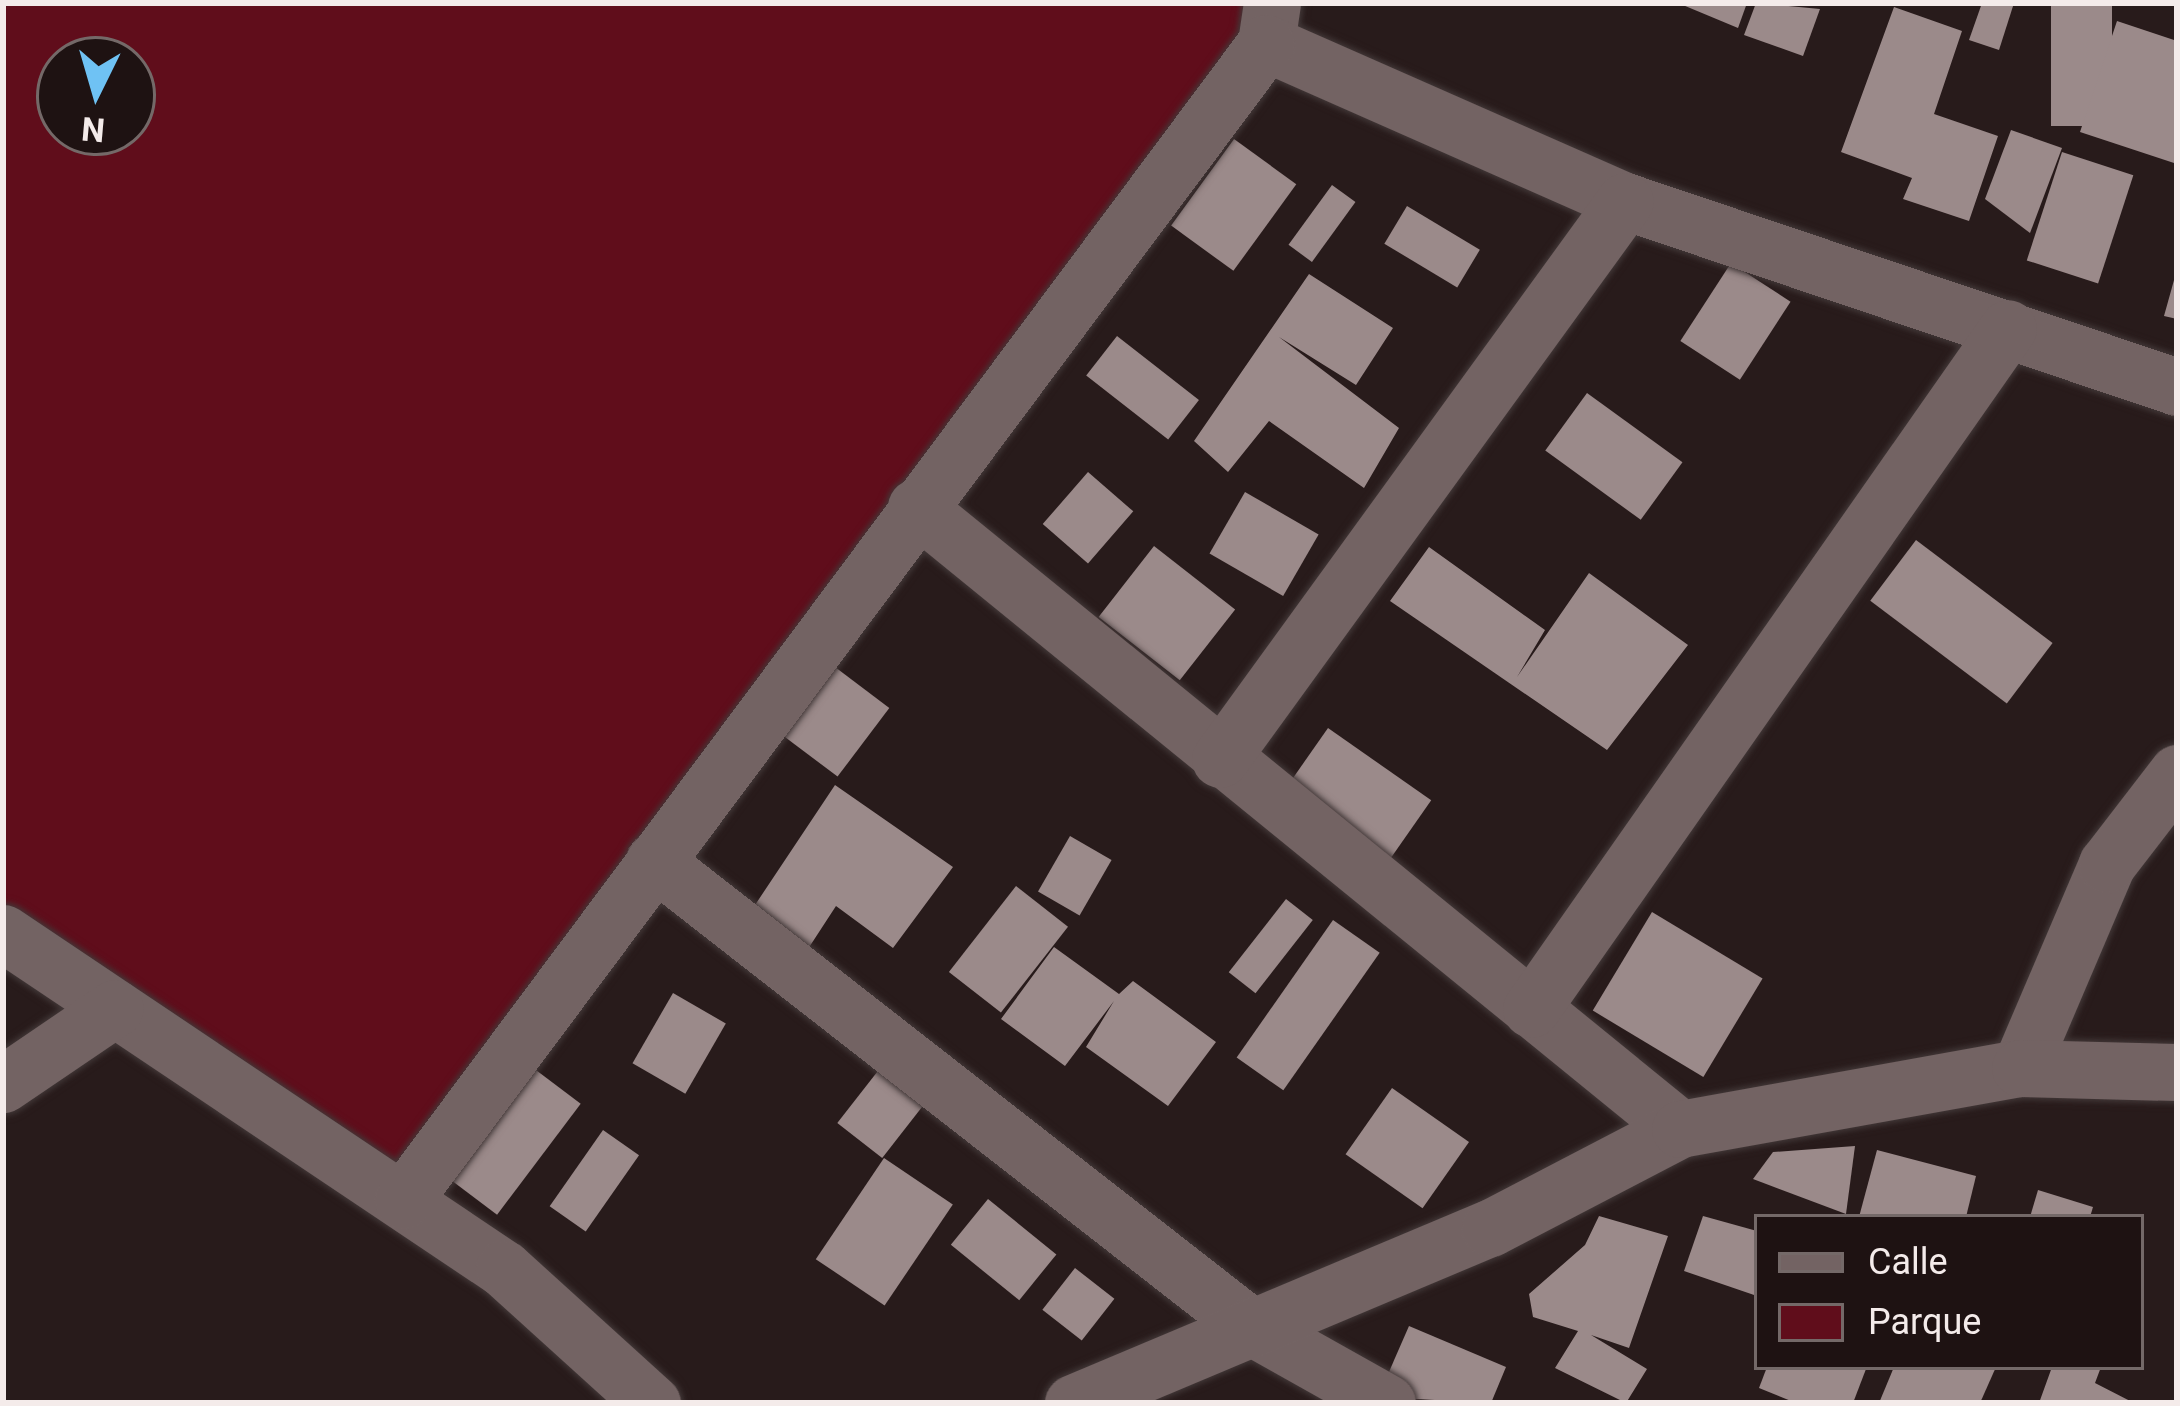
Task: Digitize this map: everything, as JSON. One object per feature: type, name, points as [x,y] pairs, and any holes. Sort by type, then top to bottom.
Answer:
[{"type":"street","points":[[403,1200],[1269,23],[1625,201],[2177,387]]},
{"type":"street","points":[[1220,759],[1625,201]]},
{"type":"street","points":[[1531,1009],[2008,328]]},
{"type":"street","points":[[916,507],[1680,1129]]},
{"type":"street","points":[[2020,1068],[2108,864],[2177,772]]},
{"type":"street","points":[[654,861],[1250,1326],[1387,1403]]},
{"type":"street","points":[[3,933],[504,1269],[652,1403]]},
{"type":"street","points":[[3,1084],[115,1008]]},
{"type":"street","points":[[1073,1403],[1490,1228],[1680,1129],[2020,1068],[2177,1072]]},
{"type":"green space","points":[[3,3],[1272,3],[403,1200],[3,933]]},
{"type":"building","points":[[1678,3],[1747,3],[1738,28]]},
{"type":"building","points":[[1756,3],[1820,9],[1803,56],[1744,35]]},
{"type":"building","points":[[1982,3],[2014,3],[1999,50],[1969,40]]},
{"type":"building","points":[[2051,3],[2112,3],[2112,126],[2051,126]]},
{"type":"building","points":[[1894,7],[1962,31],[1934,114],[1998,136],[1969,221],[1903,199],[1912,178],[1841,152]]},
{"type":"building","points":[[2117,21],[2177,41],[2177,164],[2080,132]]},
{"type":"building","points":[[2011,130],[2062,148],[2030,233],[1985,199]]},
{"type":"building","points":[[1234,139],[1296,184],[1233,271],[1171,226]]},
{"type":"building","points":[[2062,152],[2133,175],[2098,284],[2027,260]]},
{"type":"building","points":[[1332,185],[1355,202],[1312,262],[1289,245]]},
{"type":"building","points":[[1407,206],[1480,250],[1457,287],[1384,244]]},
{"type":"building","points":[[1731,263],[1791,302],[1740,380],[1680,341]]},
{"type":"building","points":[[1309,274],[1393,328],[1356,385],[1279,337],[1399,428],[1364,488],[1269,421],[1228,472],[1194,441]]},
{"type":"building","points":[[2177,274],[2177,319],[2164,316]]},
{"type":"building","points":[[1117,336],[1199,400],[1168,439],[1086,375]]},
{"type":"building","points":[[1587,393],[1682,462],[1641,520],[1545,450]]},
{"type":"building","points":[[1088,472],[1133,511],[1088,563],[1043,524]]},
{"type":"building","points":[[1245,492],[1319,534],[1283,596],[1210,553]]},
{"type":"building","points":[[1916,540],[2053,643],[2007,704],[1870,601]]},
{"type":"building","points":[[1154,546],[1235,609],[1180,680],[1099,617]]},
{"type":"building","points":[[1429,547],[1545,630],[1517,677],[1589,573],[1688,645],[1607,750],[1390,601]]},
{"type":"building","points":[[835,667],[889,708],[838,777],[783,736]]},
{"type":"building","points":[[1328,728],[1431,800],[1386,864],[1283,792]]},
{"type":"building","points":[[835,785],[953,867],[893,948],[836,906],[806,952],[749,914]]},
{"type":"building","points":[[1070,836],[1112,860],[1080,915],[1038,891]]},
{"type":"building","points":[[1016,886],[1068,927],[1001,1013],[949,972]]},
{"type":"building","points":[[1286,899],[1313,920],[1256,993],[1229,972]]},
{"type":"building","points":[[1652,912],[1763,978],[1703,1077],[1593,1011]]},
{"type":"building","points":[[1333,920],[1380,953],[1283,1090],[1237,1058]]},
{"type":"building","points":[[1054,947],[1119,994],[1133,981],[1216,1042],[1168,1106],[1086,1047],[1114,1001],[1065,1066],[1001,1019]]},
{"type":"building","points":[[673,993],[726,1023],[685,1094],[632,1063]]},
{"type":"building","points":[[520,1058],[581,1104],[497,1215],[436,1169]]},
{"type":"building","points":[[881,1067],[926,1102],[882,1158],[837,1123]]},
{"type":"building","points":[[1392,1088],[1469,1142],[1423,1208],[1346,1154]]},
{"type":"building","points":[[603,1130],[639,1155],[586,1231],[550,1206]]},
{"type":"building","points":[[1855,1146],[1846,1214],[1753,1179],[1773,1152]]},
{"type":"building","points":[[1877,1150],[1976,1176],[1967,1214],[1860,1214]]},
{"type":"building","points":[[884,1158],[953,1204],[885,1306],[816,1259]]},
{"type":"building","points":[[2038,1190],[2093,1207],[2091,1214],[2031,1214]]},
{"type":"building","points":[[988,1199],[1056,1254],[1019,1300],[951,1245]]},
{"type":"building","points":[[1599,1216],[1668,1236],[1629,1348],[1591,1335],[1647,1369],[1626,1403],[1555,1368],[1578,1331],[1533,1317],[1529,1294],[1585,1245]]},
{"type":"building","points":[[1703,1216],[1754,1230],[1754,1295],[1684,1271]]},
{"type":"building","points":[[1075,1268],[1114,1299],[1082,1341],[1042,1310]]},
{"type":"building","points":[[1409,1326],[1506,1367],[1491,1403],[1378,1397]]},
{"type":"building","points":[[1766,1370],[1866,1370],[1853,1403],[1796,1403],[1759,1388]]},
{"type":"building","points":[[1893,1370],[1995,1370],[1980,1403],[1879,1403]]},
{"type":"building","points":[[2051,1370],[2100,1370],[2095,1383],[2134,1403],[2039,1403]]}]
